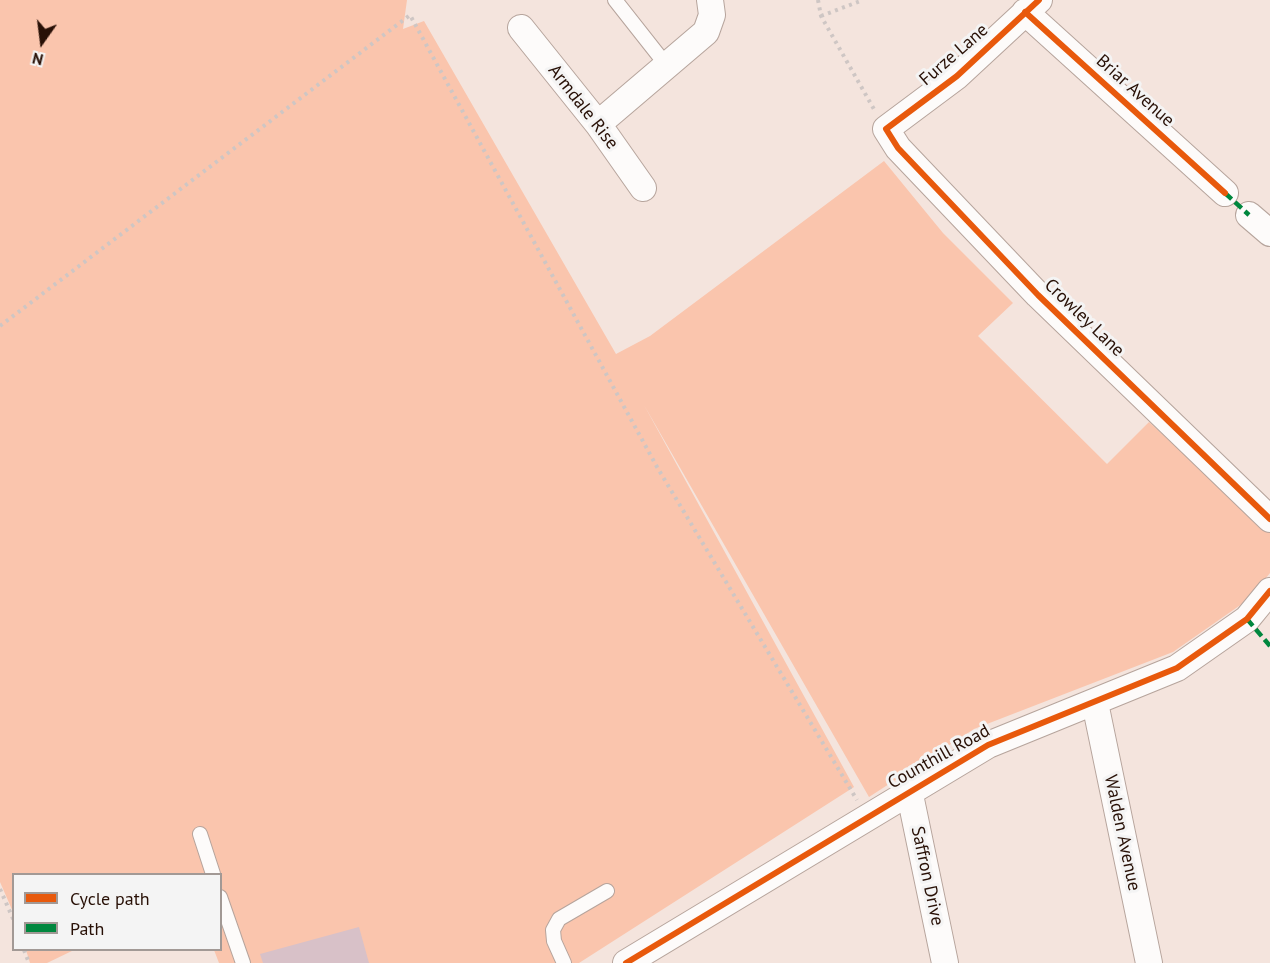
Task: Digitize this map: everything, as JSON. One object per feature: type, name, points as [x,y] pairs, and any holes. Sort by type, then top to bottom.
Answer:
[{"type":"street","points":[[598,124],[706,32],[712,15],[710,0]]},
{"type":"street","name":"Furze Lane","points":[[886,129],[957,76],[1032,6]]},
{"type":"street","name":"Briar Avenue","points":[[1032,6],[1225,193]]},
{"type":"street","name":"Armdale Rise","points":[[521,28],[598,124],[643,188]]},
{"type":"street","name":"Crowley Lane","points":[[886,129],[898,148],[1038,295],[1270,519]]},
{"type":"street","points":[[1249,215],[1270,233]]},
{"type":"street","name":"Counthill Road","points":[[626,963],[909,790],[988,745],[1177,668],[1214,645],[1247,619],[1270,591]]},
{"type":"street","name":"Walden Avenue","points":[[1095,703],[1149,963]]},
{"type":"street","name":"Saffron Drive","points":[[909,790],[945,963]]},
{"type":"lane","points":[[615,0],[666,66]]},
{"type":"lane","points":[[200,834],[213,873]]},
{"type":"lane","points":[[564,963],[554,941],[553,930],[560,919],[607,891]]},
{"type":"lane","points":[[222,903],[243,963]]},
{"type":"path","points":[[818,0],[821,16],[886,129]]},
{"type":"path","points":[[821,16],[863,0]]},
{"type":"path","points":[[0,326],[410,15],[657,467],[867,816]]},
{"type":"path","points":[[0,890],[12,917]]},
{"type":"shaded area","points":[[0,0],[407,0],[403,29],[424,21],[616,354],[650,336],[884,161],[943,233],[1013,303],[978,336],[1107,464],[1149,422],[1270,532],[1270,573],[1249,599],[1173,652],[974,729],[869,797],[644,405],[854,787],[579,963],[219,963],[214,951],[222,951],[222,873],[12,873],[12,910],[0,882]]},
{"type":"shaded area","points":[[26,951],[72,951],[47,963],[30,963]]},
{"type":"building","points":[[359,927],[369,963],[263,963],[260,954]]},
{"type":"marked path","points":[[1225,193],[1249,215]]},
{"type":"marked path","points":[[1247,619],[1270,646]]},
{"type":"cycle path","points":[[1039,0],[957,76],[886,129],[898,148],[1038,295],[1270,519]]},
{"type":"cycle path","points":[[1025,12],[1225,193]]},
{"type":"cycle path","points":[[626,963],[988,745],[1177,668],[1247,619],[1270,591]]}]
